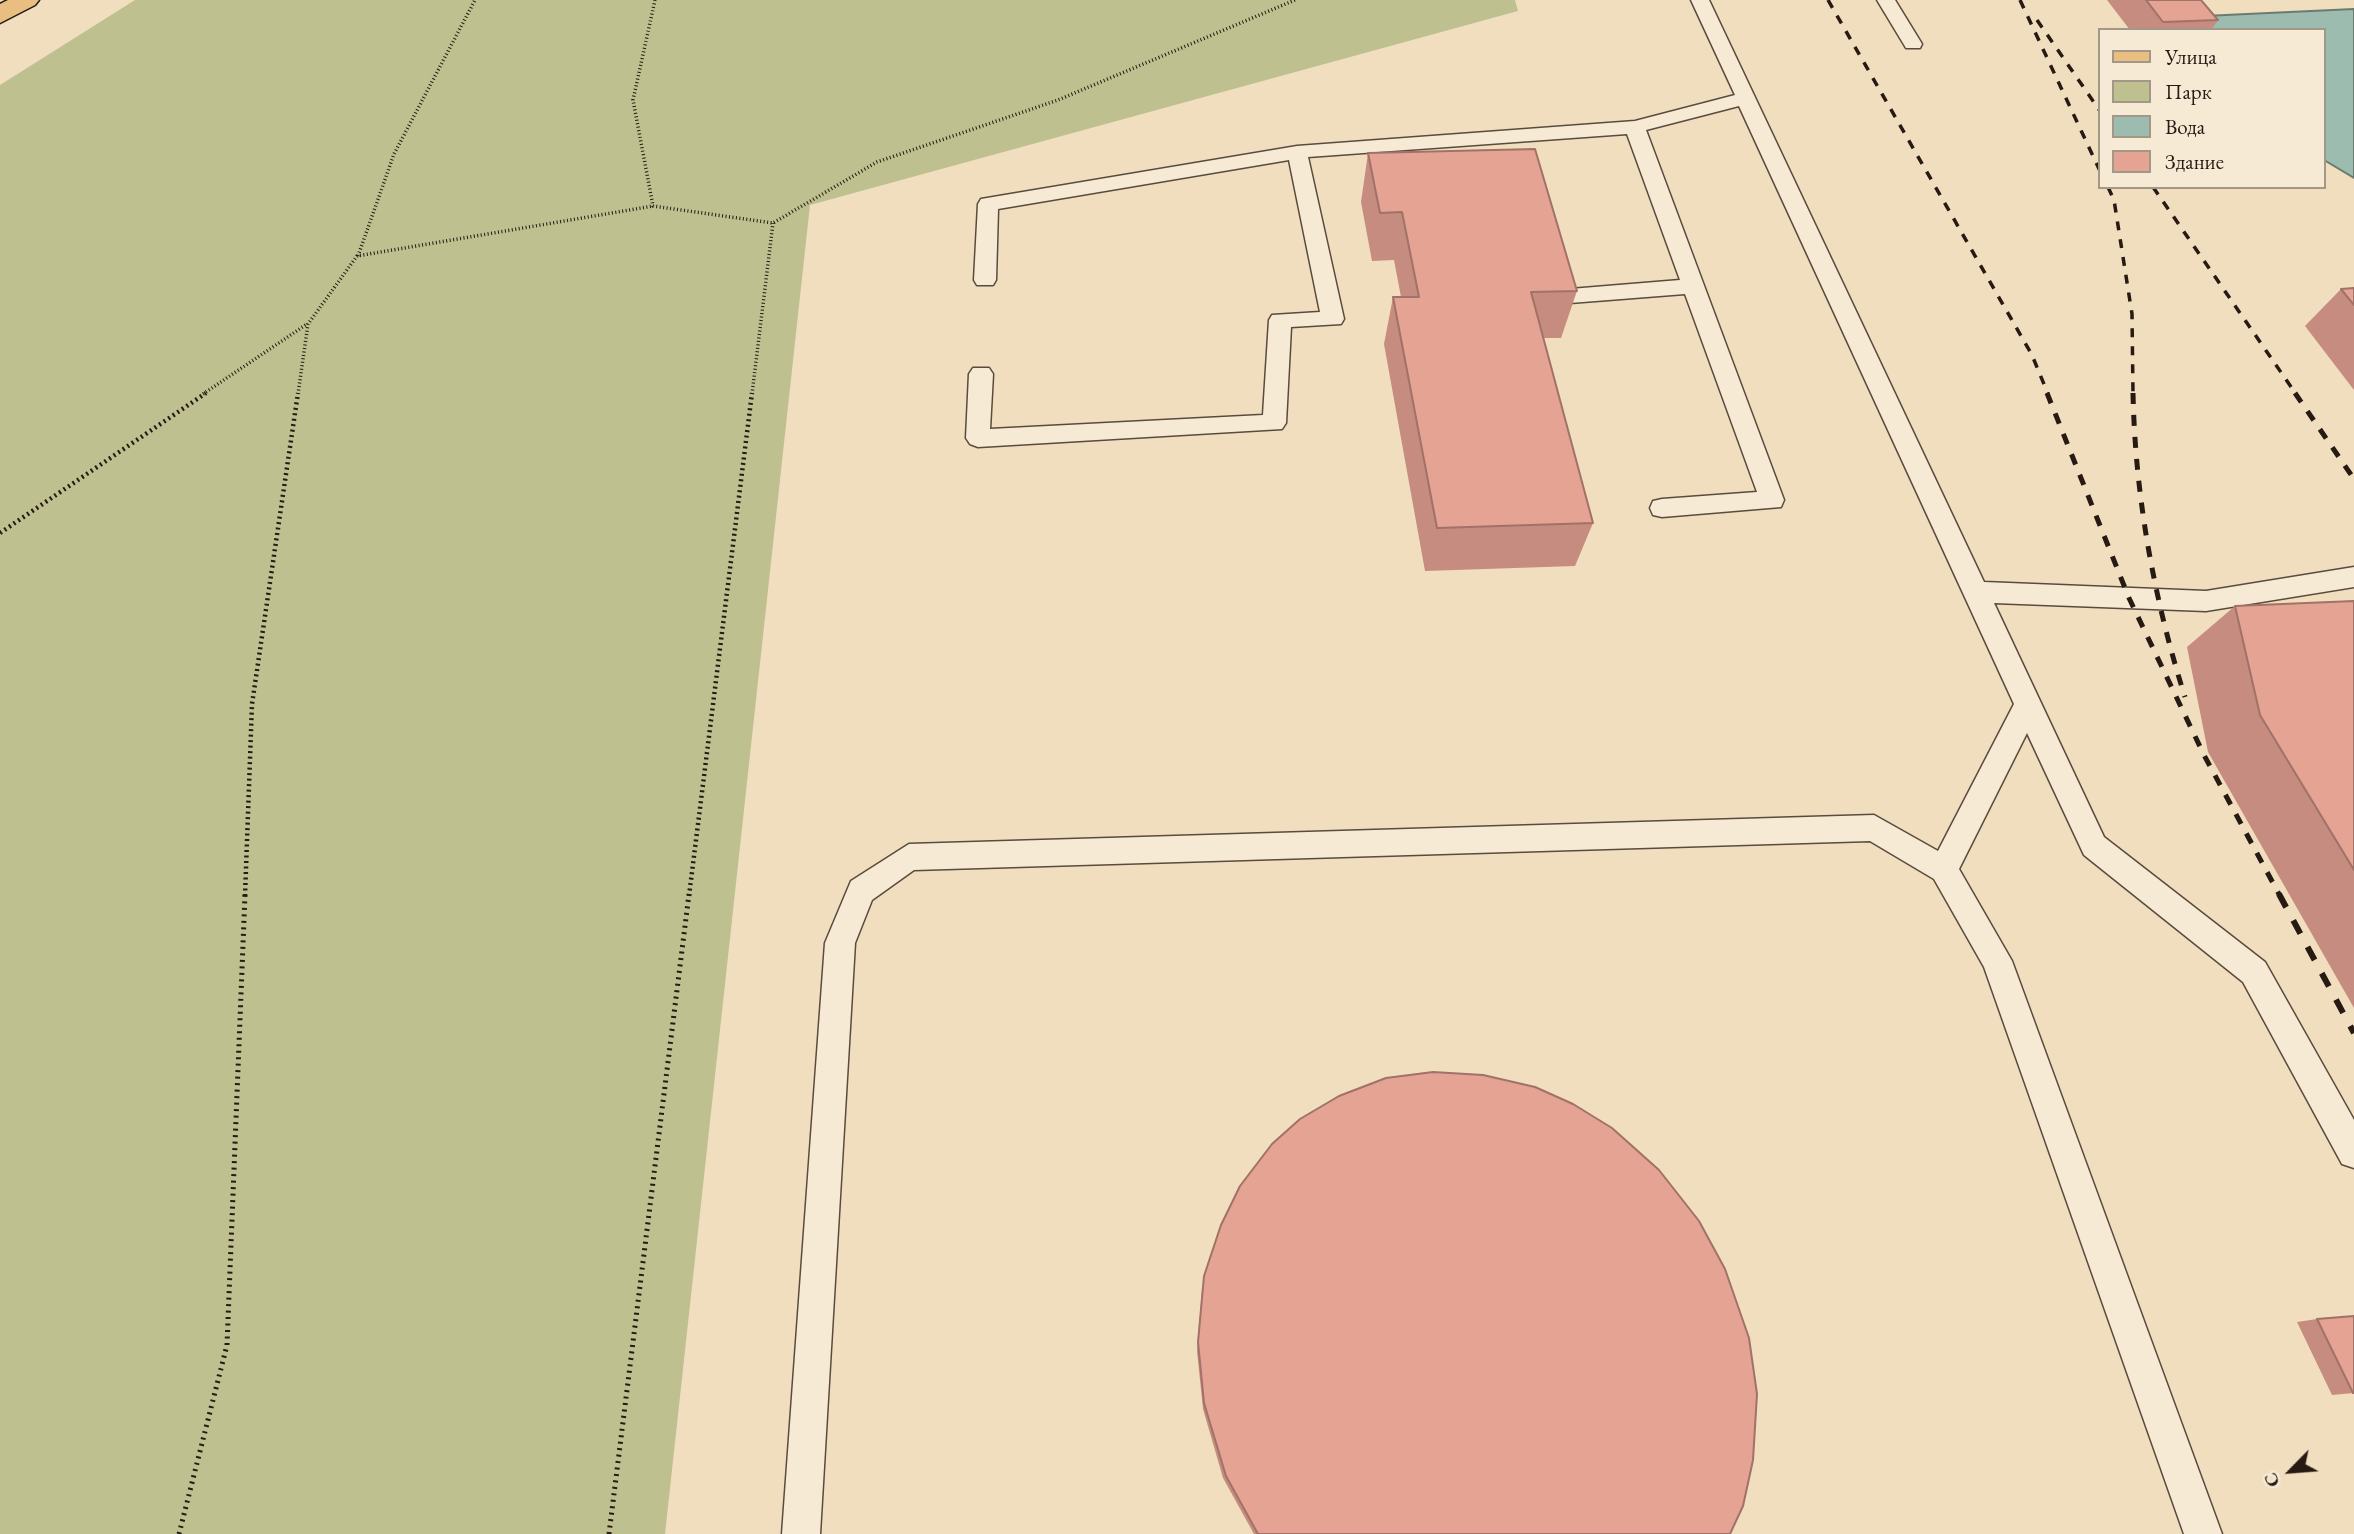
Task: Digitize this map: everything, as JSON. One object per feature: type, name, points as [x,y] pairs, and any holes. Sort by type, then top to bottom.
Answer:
[{"type":"main road","points":[[1,14],[26,0]]},
{"type":"lane","points":[[1700,0],[2094,846],[2254,972],[2354,1152]]},
{"type":"lane","points":[[1886,0],[1913,44]]},
{"type":"lane","points":[[985,280],[988,204],[1297,152],[1634,127],[1746,98]]},
{"type":"lane","points":[[1634,127],[1772,500],[1662,508]]},
{"type":"lane","points":[[981,374],[978,438],[1274,423],[1280,320],[1333,318],[1297,152]]},
{"type":"lane","points":[[1570,296],[1694,286]]},
{"type":"lane","points":[[1976,592],[2206,601],[2354,577]]},
{"type":"lane","points":[[1944,870],[2028,704]]},
{"type":"lane","points":[[801,1534],[840,943],[861,891],[909,858],[1874,828],[1944,870],[1997,961],[2203,1534]]},
{"type":"path","points":[[0,533],[308,324],[357,256],[394,154],[475,0]]},
{"type":"path","points":[[653,206],[633,100],[655,0]]},
{"type":"path","points":[[357,256],[653,206],[773,223],[877,162],[1058,100],[1295,0]]},
{"type":"path","points":[[609,1534],[773,223]]},
{"type":"path","points":[[179,1534],[227,1345],[252,704],[308,324]]},
{"type":"green space","points":[[135,0],[1515,0],[1518,11],[810,205],[665,1534],[0,1534],[0,85]]},
{"type":"water","points":[[2354,9],[2354,178],[2326,161],[2326,28],[2205,28],[2204,16]]},
{"type":"building","points":[[2146,0],[2201,0],[2218,20],[2163,22]]},
{"type":"building","points":[[1535,149],[1577,291],[1531,292],[1593,523],[1437,528],[1393,297],[1419,297],[1402,212],[1380,213],[1368,153]]},
{"type":"building","points":[[2354,288],[2354,305],[2341,289]]},
{"type":"building","points":[[2354,601],[2354,870],[2260,715],[2235,606]]},
{"type":"building","points":[[1433,1072],[1483,1075],[1535,1087],[1573,1104],[1612,1128],[1659,1170],[1699,1221],[1725,1269],[1749,1338],[1757,1394],[1753,1460],[1743,1506],[1730,1534],[1258,1534],[1226,1476],[1204,1403],[1198,1342],[1204,1276],[1221,1225],[1240,1186],[1272,1144],[1300,1119],[1339,1096],[1386,1078]]},
{"type":"building","points":[[2354,1316],[2354,1393],[2353,1393],[2317,1319]]},
{"type":"railway","points":[[1828,0],[2032,355],[2048,394]]},
{"type":"railway","points":[[2020,0],[2098,167]]},
{"type":"railway","points":[[2037,20],[2098,108]]},
{"type":"railway","points":[[2109,189],[2114,200],[2132,314],[2133,394]]},
{"type":"railway","points":[[2154,189],[2296,394]]},
{"type":"railway","points":[[2047,393],[2129,598],[2204,755],[2280,896]]},
{"type":"railway","points":[[2133,393],[2138,470],[2148,547],[2164,623],[2185,697]]},
{"type":"railway","points":[[2295,393],[2354,479]]},
{"type":"railway","points":[[2279,894],[2354,1033]]}]
